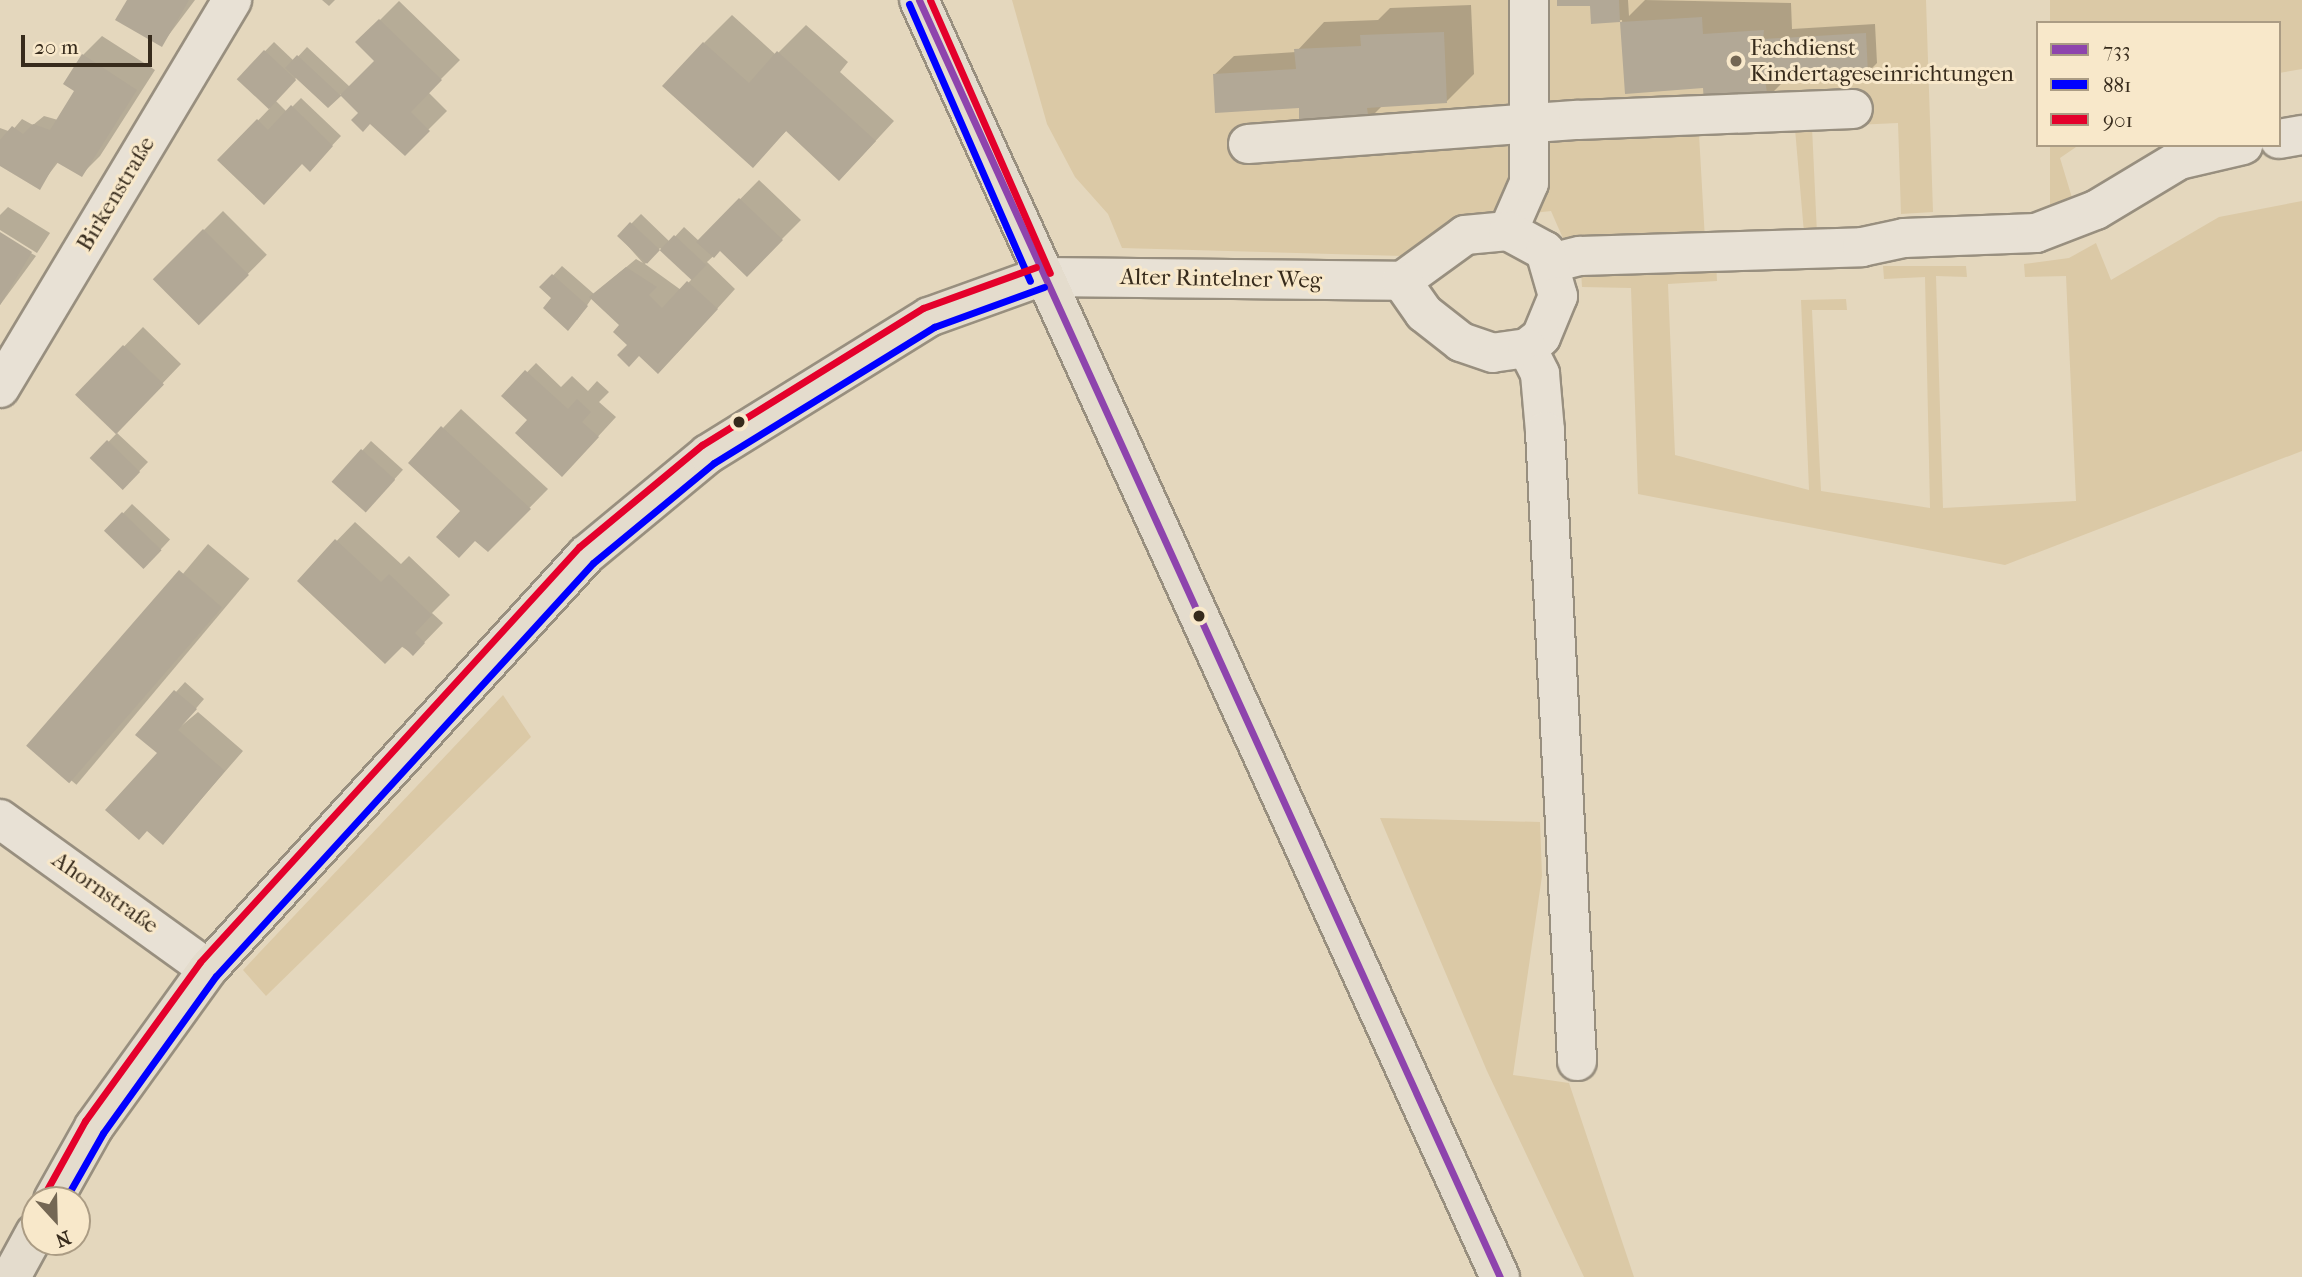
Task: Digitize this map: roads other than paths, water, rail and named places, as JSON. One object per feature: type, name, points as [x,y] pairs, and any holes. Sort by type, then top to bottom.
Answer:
[{"type":"main road","points":[[919,0],[1040,277],[1500,1277]]},
{"type":"main road","points":[[61,1186],[94,1127],[208,969],[586,555],[708,454],[919,323],[1040,277]]},
{"type":"main road","points":[[11,1277],[22,1256]]},
{"type":"street","name":"Birkenstraße","points":[[0,388],[232,0]]},
{"type":"street","points":[[1508,231],[1529,183],[1529,0]]},
{"type":"street","points":[[1248,144],[1530,123],[1853,109]]},
{"type":"street","points":[[2281,139],[2302,135]]},
{"type":"street","points":[[1555,280],[1580,256],[1862,247],[1904,237],[2036,233],[2096,210],[2179,160],[2234,147]]},
{"type":"street","points":[[1508,231],[1529,237],[1555,280],[1552,319],[1527,348],[1493,353],[1461,342],[1424,313],[1402,281],[1465,235],[1508,231]]},
{"type":"street","name":"Alter Rintelner Weg","points":[[1040,277],[1402,281]]},
{"type":"street","points":[[1527,348],[1540,374],[1545,432],[1577,1061]]},
{"type":"street","name":"Ahornstraße","points":[[0,819],[208,969]]},
{"type":"place","name":"Fachdienst Kindertageseinrichtungen","points":[[1736,61]]}]
